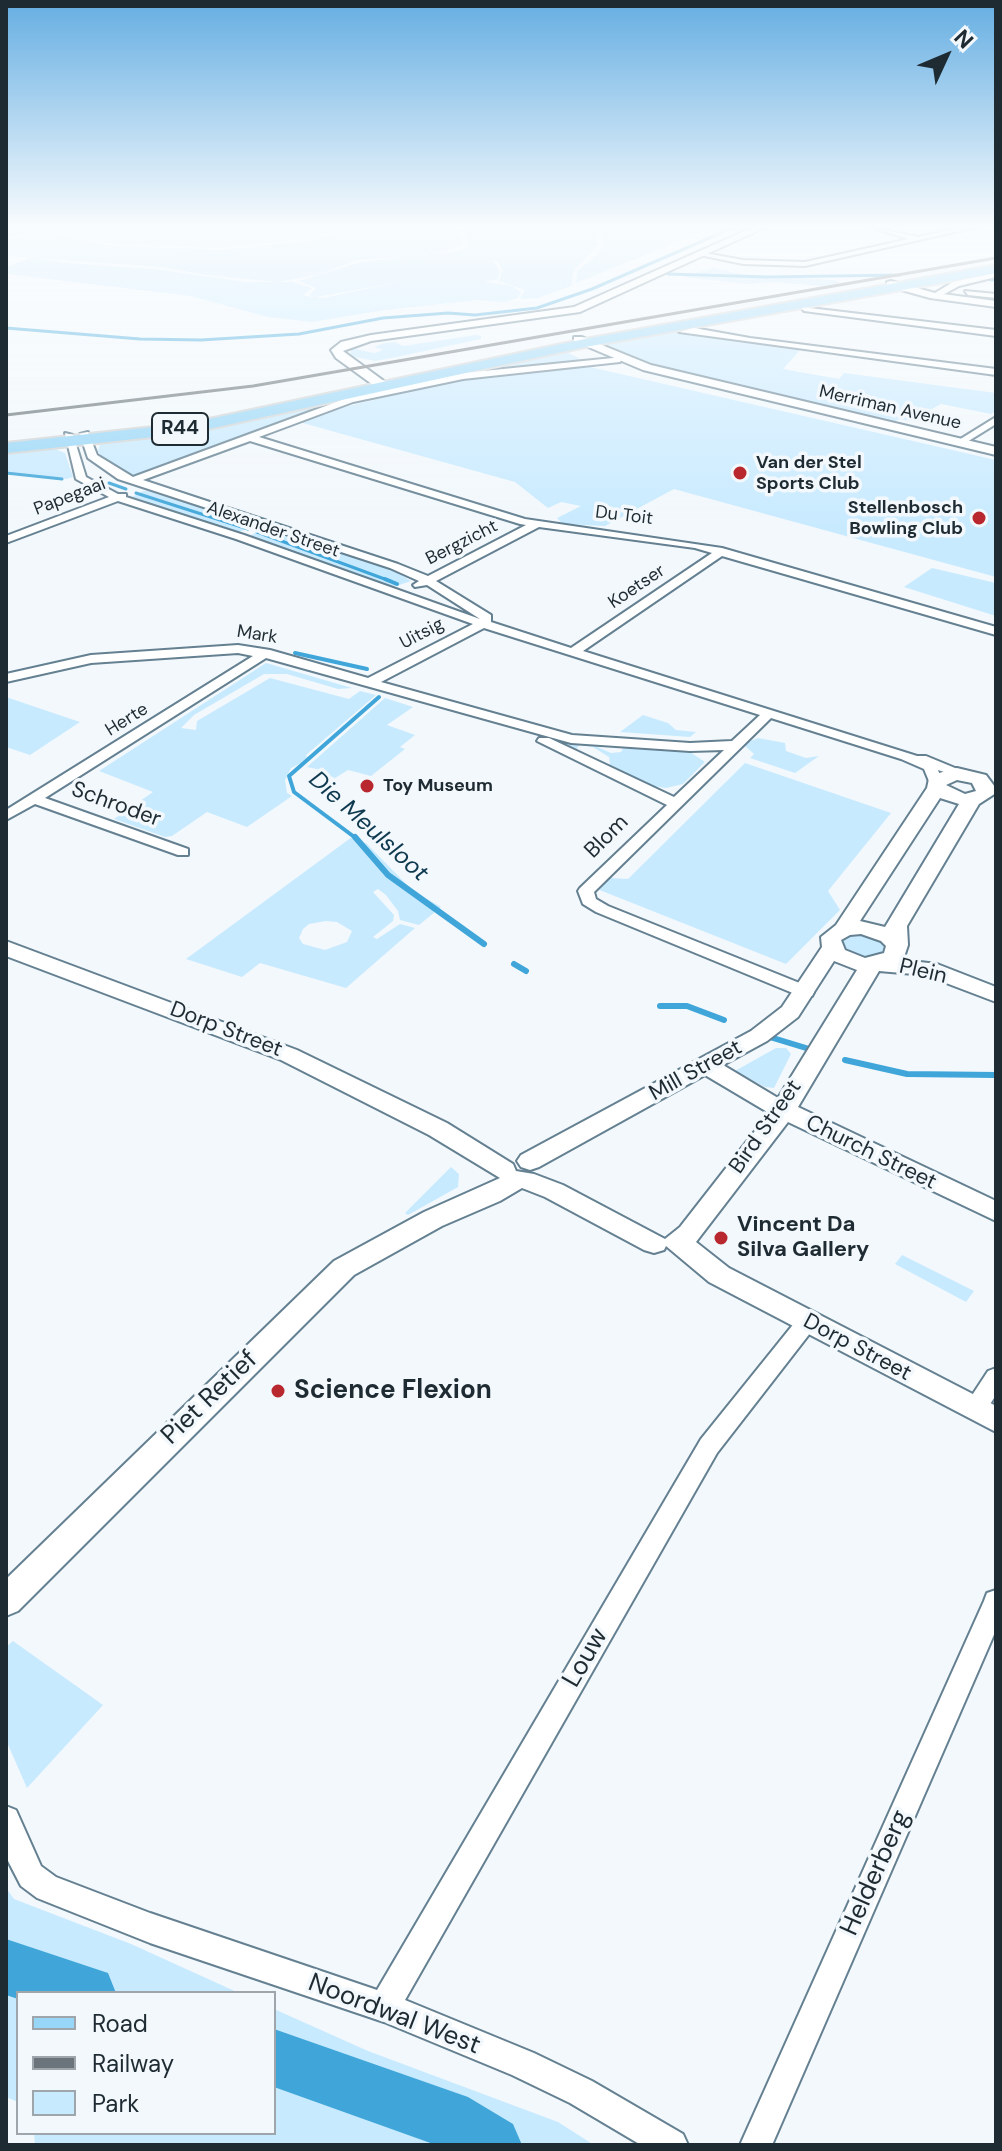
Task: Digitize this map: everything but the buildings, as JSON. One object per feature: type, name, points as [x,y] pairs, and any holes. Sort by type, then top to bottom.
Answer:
[{"type":"main road","name":"R44","points":[[6,440],[77,441],[186,423],[666,326]]},
{"type":"main road","points":[[6,448],[48,444],[65,447],[77,441]]},
{"type":"street","points":[[379,384],[337,354],[340,347],[371,338],[456,326]]},
{"type":"street","points":[[943,326],[996,333]]},
{"type":"street","points":[[683,332],[694,330],[759,342],[996,372]]},
{"type":"street","name":"Merriman Avenue","points":[[572,343],[730,389],[996,451]]},
{"type":"street","name":"Merriman Avenue","points":[[572,343],[597,363],[730,389]]},
{"type":"street","points":[[77,441],[78,473],[88,484],[127,479],[323,408],[463,376],[620,359]]},
{"type":"street","points":[[959,443],[996,420]]},
{"type":"street","name":"Du Toit","points":[[248,437],[537,524],[640,535],[722,551],[996,631]]},
{"type":"street","name":"Alexander Street","points":[[77,441],[92,456],[127,479],[394,566],[427,580],[491,624]]},
{"type":"street","name":"Alexander Street","points":[[88,484],[118,498],[240,537],[448,612],[906,756],[979,783]]},
{"type":"street","name":"Papegaai","points":[[6,540],[147,487]]},
{"type":"street","name":"Bergzicht","points":[[403,595],[537,524]]},
{"type":"street","points":[[240,537],[267,525]]},
{"type":"street","name":"Koetser","points":[[573,652],[722,551]]},
{"type":"street","points":[[448,612],[466,604]]},
{"type":"street","name":"Uitsig","points":[[370,682],[491,624]]},
{"type":"street","name":"Mark","points":[[6,678],[91,659],[228,649],[266,653],[571,739],[690,747],[733,745]]},
{"type":"street","name":"Herte","points":[[6,816],[266,653]]},
{"type":"street","name":"Blom","points":[[769,713],[586,891],[589,901],[630,921],[806,992]]},
{"type":"street","name":"Mark","points":[[496,719],[675,803]]},
{"type":"street","name":"Alexander Street","points":[[906,756],[930,767],[936,786]]},
{"type":"street","points":[[896,943],[896,926],[979,783],[996,765]]},
{"type":"street","points":[[936,786],[949,796],[979,783]]},
{"type":"street","name":"Mill Street","points":[[519,1170],[707,1066],[785,1017],[806,992],[936,786]]},
{"type":"street","name":"Schroder","points":[[35,799],[183,852]]},
{"type":"street","name":"Plein","points":[[967,982],[950,968],[896,943],[873,928],[838,938],[843,959],[875,965],[915,966],[967,982],[996,995]]},
{"type":"street","name":"Bird Street","points":[[667,1242],[689,1234],[784,1110],[808,1066],[875,965],[894,957],[896,943]]},
{"type":"street","name":"Dorp Street","points":[[7,949],[289,1055],[519,1170],[554,1191],[667,1242],[698,1268],[719,1275],[985,1414]]},
{"type":"street","name":"Church Street","points":[[707,1066],[733,1084],[784,1110],[996,1212]]},
{"type":"street","name":"Piet Retief","points":[[6,1601],[344,1268],[433,1219],[491,1195],[519,1170]]},
{"type":"street","name":"Louw","points":[[384,2007],[709,1446],[807,1322]]},
{"type":"street","points":[[985,1414],[996,1377]]},
{"type":"street","name":"Helderberg","points":[[756,2145],[996,1601]]},
{"type":"street","name":"Noordwal West","points":[[6,1820],[31,1876],[47,1888],[150,1928],[384,2007],[523,2064],[581,2092],[672,2145]]},
{"type":"green space","points":[[693,326],[696,327],[679,333],[801,349],[783,369],[839,379],[844,373],[996,393],[996,411],[991,414],[941,404],[910,421],[900,419],[891,423],[652,366],[600,345]]},
{"type":"green space","points":[[476,335],[481,339],[375,361],[350,356],[351,348],[374,353],[383,350],[374,347],[384,343],[395,342],[403,346]]},
{"type":"green space","points":[[565,351],[584,361],[462,372]]},
{"type":"green space","name":"Van der Stel Sports Club","points":[[590,367],[996,460],[996,577],[674,489],[605,526],[563,524],[557,518],[581,506],[561,502],[548,508],[515,482],[299,422],[336,409],[436,385],[502,374]]},
{"type":"green space","points":[[342,398],[345,400],[306,411],[141,475],[129,476],[106,463],[98,451],[100,444],[109,441]]},
{"type":"green space","points":[[52,448],[65,453],[73,477],[66,479],[6,472],[6,451]]},
{"type":"green space","points":[[143,491],[255,526],[236,533],[130,498]]},
{"type":"green space","points":[[271,529],[388,567],[411,581],[393,587],[250,536],[260,530]]},
{"type":"green space","points":[[932,568],[996,583],[996,616],[904,587]]},
{"type":"green space","points":[[266,663],[352,688],[338,689],[287,674],[264,674],[194,715],[181,728],[196,730],[197,721],[270,678],[349,699],[360,691],[376,695],[306,755],[301,763],[291,768],[285,780],[287,793],[292,796],[247,827],[207,812],[172,836],[165,837],[114,819],[153,792],[99,771]]},
{"type":"green space","points":[[6,697],[80,722],[30,755],[6,747]]},
{"type":"green space","points":[[385,698],[413,707],[387,725],[415,735],[400,747],[405,749],[371,776],[348,770],[335,778],[326,771],[307,767]]},
{"type":"green space","points":[[643,715],[668,723],[676,730],[696,732],[690,737],[620,732]]},
{"type":"green space","points":[[758,738],[785,743],[786,751],[806,758],[819,756],[795,773],[750,758],[754,754],[745,746],[746,743]]},
{"type":"green space","points":[[553,739],[593,745],[611,753],[621,752],[623,748],[690,752],[705,762],[683,784],[666,788],[653,786],[610,765],[609,757],[593,747],[579,745],[576,750]]},
{"type":"green space","points":[[745,763],[891,813],[828,891],[840,910],[786,964],[597,889],[610,878],[628,879]]},
{"type":"green space","points":[[352,837],[367,844],[413,891],[441,907],[419,925],[400,920],[398,911],[386,895],[378,889],[373,892],[394,915],[393,921],[373,937],[377,939],[400,924],[415,928],[346,988],[260,963],[242,977],[186,959]],"holes":[[[337,922],[352,931],[347,942],[325,950],[303,944],[299,938],[309,924]]]},
{"type":"green space","points":[[856,931],[888,943],[884,955],[864,959],[843,950],[841,940]]},
{"type":"green space","points":[[776,1048],[786,1048],[791,1054],[774,1088],[765,1087],[735,1071]]},
{"type":"green space","points":[[451,1167],[459,1174],[458,1187],[408,1215],[405,1213]]},
{"type":"green space","points":[[902,1255],[974,1291],[966,1302],[895,1264]]},
{"type":"green space","points":[[13,1641],[103,1705],[27,1788],[6,1740],[6,1647]]},
{"type":"green space","points":[[6,1888],[14,1899],[131,1944],[235,1991],[16,1991],[16,2101],[6,2097]]},
{"type":"green space","points":[[276,2010],[368,2051],[558,2122],[594,2145],[35,2145],[34,2135],[276,2135]]},
{"type":"waterway","points":[[6,328],[140,339],[201,340],[299,334],[339,326]]},
{"type":"waterway","name":"Die Meulsloot","points":[[6,473],[62,479]]},
{"type":"waterway","name":"Die Meulsloot","points":[[109,483],[126,489]]},
{"type":"waterway","name":"Die Meulsloot","points":[[136,493],[248,529]]},
{"type":"waterway","name":"Die Meulsloot","points":[[257,532],[388,580]]},
{"type":"waterway","name":"Die Meulsloot","points":[[388,580],[397,584]]},
{"type":"waterway","points":[[295,653],[367,669]]},
{"type":"waterway","name":"Die Meulsloot","points":[[356,838],[294,792],[289,776],[379,697]]},
{"type":"waterway","name":"Die Meulsloot","points":[[356,838],[388,875],[484,944]]},
{"type":"waterway","name":"Die Meulsloot","points":[[514,964],[526,971]]},
{"type":"waterway","name":"Die Meulsloot","points":[[660,1006],[687,1006],[724,1020]]},
{"type":"waterway","name":"Die Meulsloot","points":[[773,1038],[806,1048]]},
{"type":"waterway","name":"Die Meulsloot","points":[[845,1060],[907,1074],[996,1075]]},
{"type":"waterway","points":[[6,1967],[82,1991]]},
{"type":"waterway","points":[[276,2059],[447,2118],[492,2145]]},
{"type":"railway","points":[[6,415],[253,386],[599,326]]},
{"type":"place","name":"Van der Stel Sports Club","points":[[740,473]]},
{"type":"place","name":"Stellenbosch Bowling Club","points":[[979,518]]},
{"type":"place","name":"Toy Museum","points":[[367,786]]},
{"type":"place","name":"Vincent Da Silva Gallery","points":[[721,1238]]},
{"type":"place","name":"Science Flexion","points":[[278,1391]]}]
